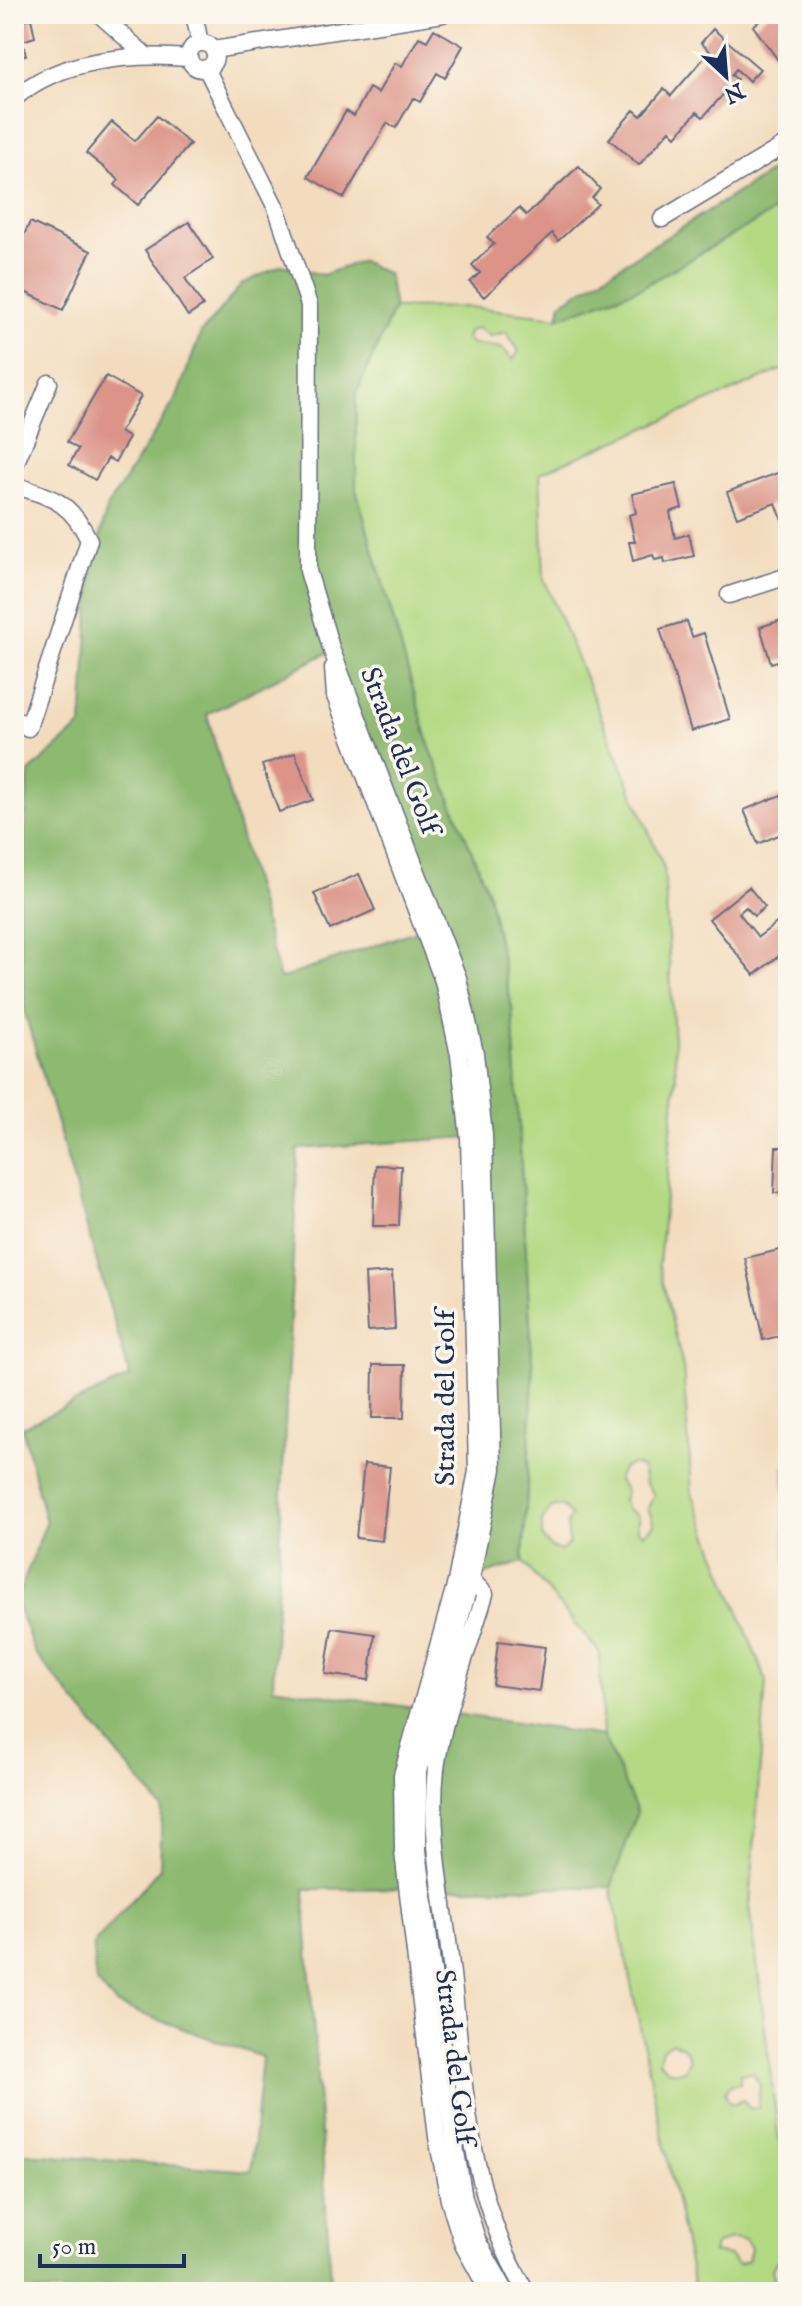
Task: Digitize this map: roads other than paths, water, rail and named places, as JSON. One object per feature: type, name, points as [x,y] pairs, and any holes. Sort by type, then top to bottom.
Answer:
[{"type":"street","points":[[99,14],[144,54]]},
{"type":"street","points":[[14,99],[43,79],[144,54],[188,58],[197,68],[206,68],[214,60],[194,14]]},
{"type":"street","points":[[188,58],[189,51],[207,46],[443,14]]},
{"type":"street","name":"Strada del Golf","points":[[206,68],[277,210],[309,305],[308,571],[332,651],[458,978],[475,1053],[484,1135],[493,1469],[471,1579],[418,1772],[418,1850],[453,2135],[464,2198],[478,2242],[506,2292]]},
{"type":"street","points":[[662,219],[788,143]]},
{"type":"street","points":[[14,467],[49,383]]},
{"type":"street","points":[[14,485],[61,501],[80,522],[89,540],[28,728],[14,718]]},
{"type":"street","points":[[729,595],[788,576]]},
{"type":"street","name":"Strada del Golf","points":[[332,651],[335,696],[443,981],[459,1055],[469,1138],[477,1471],[456,1582],[402,1775],[403,1852],[437,2137],[449,2200],[463,2245],[489,2292]]},
{"type":"street","name":"Strada del Golf","points":[[471,1579],[485,1594],[436,1769],[437,1847],[471,2132],[483,2195],[497,2239],[527,2292]]}]
